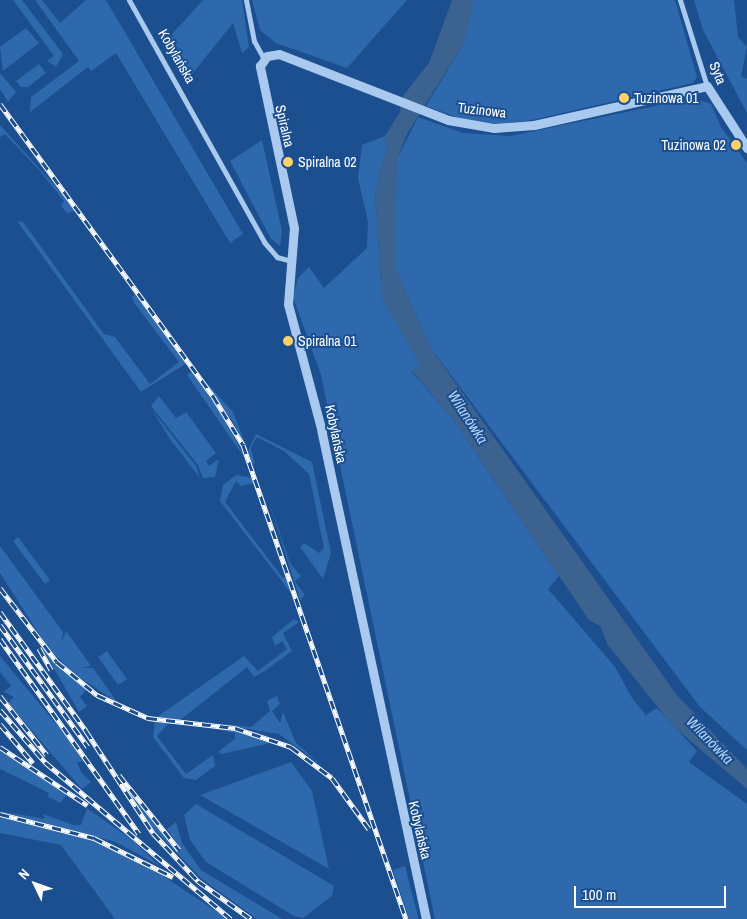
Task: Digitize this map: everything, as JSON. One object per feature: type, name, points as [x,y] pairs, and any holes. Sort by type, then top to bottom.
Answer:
[{"type":"street","name":"Kobylańska","points":[[129,0],[264,242],[277,257],[291,262],[288,304],[322,432],[426,919]]},
{"type":"street","points":[[246,0],[254,41],[264,58]]},
{"type":"street","name":"Syta","points":[[680,0],[706,86],[747,148]]},
{"type":"street","name":"Tuzinowa","points":[[264,58],[283,55],[428,112],[470,126],[515,128],[706,86]]},
{"type":"street","name":"Spiralna","points":[[264,58],[260,76],[294,228],[291,262]]},
{"type":"shaded area","points":[[13,0],[22,0],[63,54],[56,67],[47,61],[54,56]]},
{"type":"shaded area","points":[[35,0],[42,0],[60,23],[86,0],[106,0],[243,234],[230,243],[116,53],[91,71],[88,67],[30,112],[31,97],[79,61]]},
{"type":"shaded area","points":[[203,0],[242,0],[249,47],[242,53],[233,23],[185,83],[163,44]]},
{"type":"shaded area","points":[[252,0],[407,0],[347,68],[276,43],[260,30]]},
{"type":"shaded area","points":[[473,0],[675,0],[697,77],[693,83],[532,120],[497,124],[465,120],[426,106],[462,46]]},
{"type":"shaded area","points":[[694,0],[734,0],[738,37],[747,47],[741,76],[747,79],[747,113],[703,30]]},
{"type":"shaded area","points":[[26,28],[39,43],[3,71],[0,47]]},
{"type":"shaded area","points":[[39,64],[46,73],[28,87],[21,87],[16,81]]},
{"type":"shaded area","points":[[0,73],[16,92],[8,102],[0,89]]},
{"type":"shaded area","points":[[693,98],[711,104],[721,127],[747,163],[747,750],[700,707],[430,347],[395,268],[392,251],[397,159],[418,117],[463,133],[511,136]]},
{"type":"shaded area","points":[[0,125],[57,188],[75,211],[67,213],[61,206],[64,201],[40,171],[5,134],[0,137]]},
{"type":"shaded area","points":[[385,136],[387,145],[375,193],[382,297],[421,366],[412,372],[452,418],[559,576],[548,589],[615,667],[632,698],[646,715],[657,708],[697,751],[689,762],[747,804],[747,919],[435,919],[321,375],[293,297],[298,278],[309,267],[324,288],[367,248],[368,222],[358,178],[362,145]]},
{"type":"shaded area","points":[[262,140],[282,231],[280,246],[271,239],[230,161]]},
{"type":"shaded area","points":[[17,221],[23,222],[104,334],[115,337],[150,384],[179,362],[135,304],[132,297],[137,293],[187,363],[141,392]]},
{"type":"shaded area","points":[[194,369],[233,412],[248,451],[256,434],[312,462],[331,553],[323,579],[300,547],[304,543],[319,553],[324,548],[309,474],[284,451],[257,437],[251,448],[255,465],[251,462],[234,423]]},
{"type":"shaded area","points":[[192,371],[222,414],[246,460],[187,375]]},
{"type":"shaded area","points":[[159,396],[176,418],[186,412],[216,453],[206,461],[209,466],[219,459],[215,477],[203,478],[198,465],[151,406]]},
{"type":"shaded area","points":[[152,410],[196,466],[200,478],[170,439]]},
{"type":"shaded area","points":[[236,475],[252,478],[254,483],[241,486],[236,481],[225,502],[283,578],[287,576],[294,597],[220,501],[223,485]]},
{"type":"shaded area","points":[[265,489],[290,563],[301,576],[295,581],[305,595],[300,600]]},
{"type":"shaded area","points":[[18,537],[50,580],[45,584],[13,541]]},
{"type":"shaded area","points":[[0,546],[63,632],[62,642],[66,631],[91,666],[81,668],[93,668],[118,703],[73,673],[48,648],[0,573]]},
{"type":"shaded area","points":[[294,619],[299,622],[283,633],[292,651],[265,671],[254,677],[247,667],[179,721],[157,717],[244,656],[258,671],[287,649],[282,641],[275,646],[272,637]]},
{"type":"shaded area","points":[[41,646],[86,690],[80,697],[87,706],[79,712]]},
{"type":"shaded area","points":[[107,651],[127,679],[118,685],[98,657]]},
{"type":"shaded area","points":[[0,656],[71,742],[83,762],[77,762],[81,772],[91,782],[82,789],[8,703],[14,697],[4,692],[11,686],[0,672]]},
{"type":"shaded area","points":[[277,696],[280,704],[272,711],[280,723],[283,712],[296,743],[324,767],[279,734],[204,722],[251,727],[270,711],[267,701]]},
{"type":"shaded area","points":[[155,721],[168,724],[157,736],[186,774],[213,755],[215,766],[196,780],[184,778],[153,737]]},
{"type":"shaded area","points":[[203,727],[234,730],[275,742],[222,754],[218,752],[235,739],[235,733]]},
{"type":"shaded area","points":[[0,751],[62,791],[131,839],[160,866],[116,842],[0,811],[45,819],[43,814],[73,825],[81,825],[87,809],[66,795],[61,803],[48,797],[49,793],[0,769]]},
{"type":"shaded area","points":[[291,762],[312,791],[329,869],[200,795]]},
{"type":"shaded area","points":[[119,780],[179,852],[181,849],[167,829],[176,822],[182,843],[201,870],[282,919],[257,919],[202,879],[151,826]]},
{"type":"shaded area","points":[[196,804],[334,886],[332,896],[303,918],[294,916],[206,862],[190,840],[184,815]]},
{"type":"shaded area","points":[[0,817],[81,837],[130,854],[228,919],[115,919],[61,845],[0,833]]},
{"type":"shaded area","points":[[405,866],[418,919],[409,919],[393,870]]},
{"type":"water","name":"Wilanówka","points":[[452,0],[473,0],[469,24],[462,46],[407,134],[397,159],[395,268],[430,347],[676,694],[747,769],[747,789],[673,726],[608,645],[600,626],[589,620],[452,418],[412,371],[420,365],[382,297],[375,193],[387,145],[385,136],[400,112],[403,96],[429,63]]},
{"type":"railway","points":[[0,104],[213,396],[243,445],[406,919]]},
{"type":"railway","points":[[0,588],[57,662],[97,695],[148,718],[235,728],[291,747],[332,778],[369,829]]},
{"type":"railway","points":[[0,612],[86,731],[153,833],[198,881],[251,919]]},
{"type":"railway","points":[[0,625],[88,747]]},
{"type":"railway","points":[[0,639],[139,834]]},
{"type":"railway","points":[[39,648],[51,670]]},
{"type":"railway","points":[[0,696],[47,755]]},
{"type":"railway","points":[[0,710],[45,762],[231,919]]},
{"type":"railway","points":[[0,724],[33,763]]},
{"type":"railway","points":[[0,747],[87,805]]},
{"type":"railway","points":[[119,775],[179,850]]},
{"type":"railway","points":[[0,814],[94,838],[173,877]]},
{"type":"place","name":"Tuzinowa 01","points":[[624,98]]},
{"type":"place","name":"Tuzinowa 02","points":[[736,145]]},
{"type":"place","name":"Spiralna 02","points":[[288,162]]},
{"type":"place","name":"Spiralna 01","points":[[288,341]]}]
